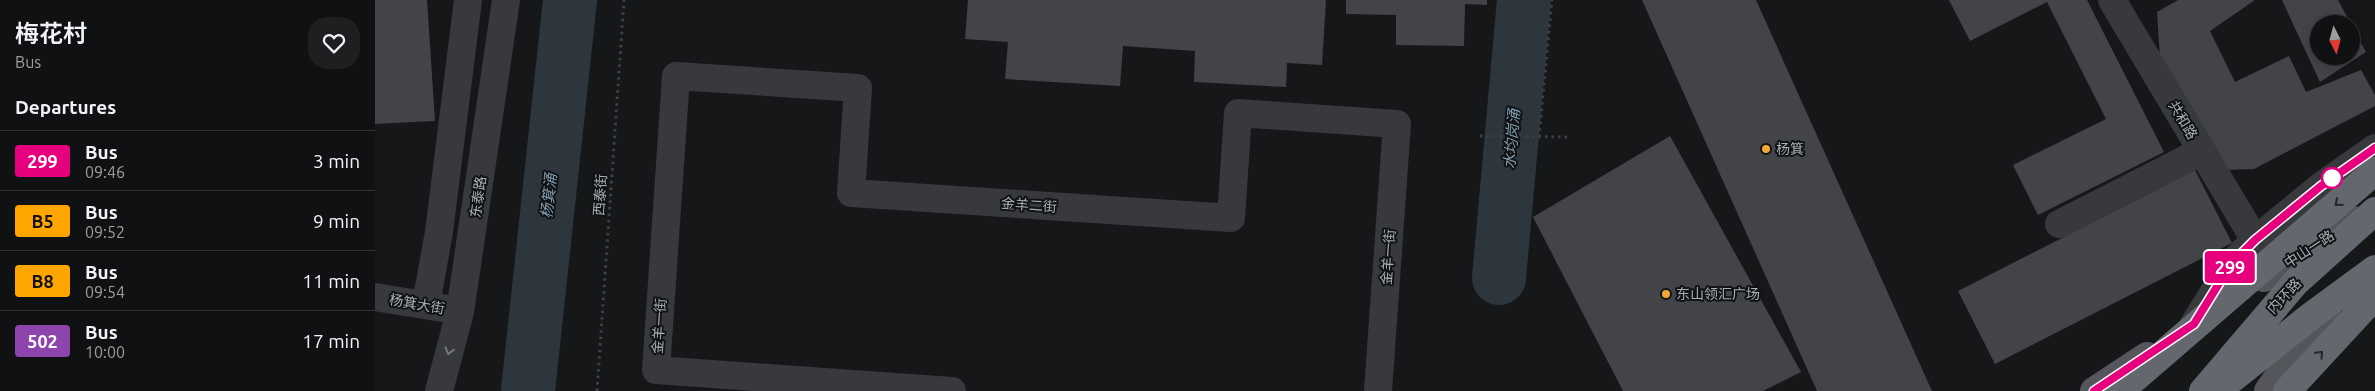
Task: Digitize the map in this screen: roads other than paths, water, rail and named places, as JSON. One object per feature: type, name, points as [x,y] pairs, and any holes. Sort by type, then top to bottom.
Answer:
[{"type":"highway","points":[[2120,391],[2375,171]]},
{"type":"highway","name":"内环路","points":[[2203,391],[2296,282],[2371,210]]},
{"type":"highway","points":[[2217,391],[2289,333],[2375,269]]},
{"type":"highway","points":[[2287,391],[2375,296]]},
{"type":"main road","name":"中山一路","points":[[2094,391],[2371,210]]},
{"type":"main road","points":[[2191,391],[2271,316],[2371,210]]},
{"type":"main road","points":[[2203,391],[2375,278]]},
{"type":"main road","points":[[2268,391],[2329,307]]},
{"type":"street","points":[[426,304],[439,232],[468,0]]},
{"type":"street","name":"东泰路","points":[[439,391],[460,312],[506,0]]},
{"type":"street","name":"共和路","points":[[2112,0],[2255,240]]},
{"type":"street","name":"金羊二街","points":[[676,76],[858,88],[851,193],[861,194],[1231,218],[1238,113],[1397,124]]},
{"type":"street","name":"金羊一街","points":[[676,76],[656,370],[866,388],[952,391]]},
{"type":"street","name":"金羊一街","points":[[1378,391],[1397,124]]},
{"type":"street","points":[[2194,324],[2231,266],[2255,240],[2321,186],[2375,148]]},
{"type":"street","points":[[2059,224],[2202,151]]},
{"type":"street","name":"杨箕大街","points":[[375,297],[426,304],[460,312]]},
{"type":"waterway","name":"杨箕涌","points":[[528,391],[570,0]]},
{"type":"waterway","name":"水均岗涌","points":[[1499,278],[1524,0]]},
{"type":"place","name":"杨箕","points":[[1766,149]]},
{"type":"place","name":"东山领汇广场","points":[[1666,294]]}]
